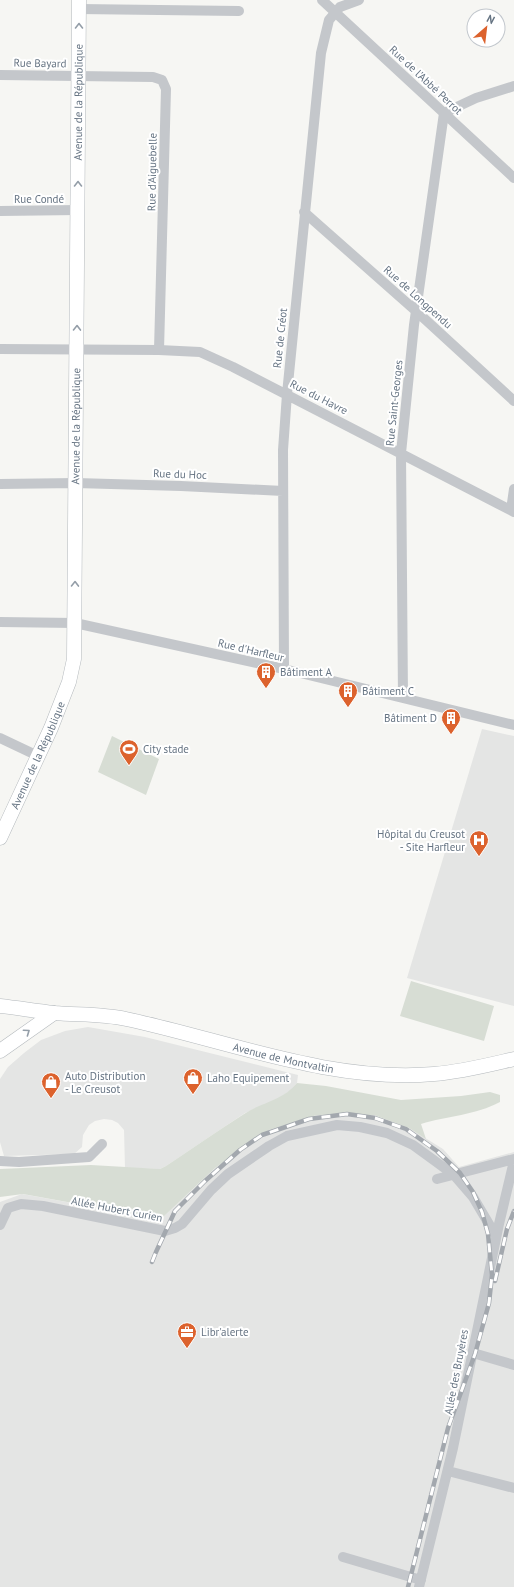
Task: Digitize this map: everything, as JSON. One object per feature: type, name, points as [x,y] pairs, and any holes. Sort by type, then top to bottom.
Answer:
[{"type":"street","name":"Rue de l'Abbé Perrot","points":[[322,0],[514,178]]},
{"type":"street","points":[[335,12],[340,6],[359,0]]},
{"type":"street","points":[[79,4],[238,11]]},
{"type":"street","name":"Avenue de la République","points":[[2,828],[38,756],[69,682],[74,659],[79,4]]},
{"type":"street","name":"Rue de Créot","points":[[284,670],[283,450],[287,394],[321,53],[329,20],[335,12]]},
{"type":"street","name":"Rue Bayard","points":[[0,75],[79,76]]},
{"type":"street","name":"Rue d'Aiguebelle","points":[[79,76],[153,77],[162,80],[166,89],[159,350]]},
{"type":"street","points":[[444,113],[476,98],[514,86]]},
{"type":"street","name":"Rue Saint-Georges","points":[[403,698],[401,453],[416,311],[444,113]]},
{"type":"street","name":"Rue Condé","points":[[0,211],[78,210]]},
{"type":"street","name":"Rue de Longpendu","points":[[304,212],[416,311],[514,401]]},
{"type":"street","name":"Rue du Havre","points":[[0,349],[159,350],[200,352],[233,366],[513,511]]},
{"type":"street","name":"Rue du Hoc","points":[[0,484],[76,483],[283,491]]},
{"type":"street","points":[[513,511],[514,489]]},
{"type":"street","name":"Rue d'Harfleur","points":[[0,622],[75,623],[284,670],[514,725]]},
{"type":"street","points":[[0,738],[38,756]]},
{"type":"street","name":"Avenue de Montvaltin","points":[[0,1006],[54,1013],[125,1019],[289,1060],[351,1072],[390,1075],[433,1074],[455,1072],[513,1062]]},
{"type":"street","points":[[0,1051],[54,1013]]},
{"type":"street","name":"Allée Hubert Curien","points":[[0,1225],[4,1207],[21,1204],[42,1206],[165,1231],[172,1229],[182,1224],[211,1190],[228,1174],[269,1146],[287,1136],[337,1125],[360,1127],[387,1133],[413,1145],[454,1175],[473,1197],[496,1236]]},
{"type":"street","points":[[0,1161],[19,1162],[89,1157],[102,1144]]},
{"type":"street","points":[[437,1179],[514,1160]]},
{"type":"street","name":"Allée des Bruyères","points":[[420,1583],[448,1471],[496,1236],[514,1160]]},
{"type":"street","points":[[473,1353],[514,1365]]},
{"type":"street","points":[[448,1471],[514,1488]]},
{"type":"street","points":[[343,1557],[420,1583]]},
{"type":"shaded area","name":"Hôpital du Creusot - Site Harfleur","points":[[482,729],[514,736],[514,1006],[407,978]]},
{"type":"shaded area","name":"City stade","points":[[112,736],[159,759],[146,795],[98,772]]},
{"type":"shaded area","points":[[411,981],[494,1006],[484,1041],[400,1016]]},
{"type":"shaded area","points":[[88,1027],[145,1037],[298,1075],[297,1083],[291,1090],[276,1100],[245,1113],[160,1169],[125,1168],[124,1130],[118,1123],[112,1120],[104,1119],[95,1121],[89,1125],[83,1135],[82,1147],[74,1154],[4,1156],[0,1142],[0,1079],[8,1067],[41,1040],[65,1031]]},
{"type":"shaded area","points":[[297,1083],[326,1086],[401,1100],[461,1096],[490,1092],[500,1095],[500,1102],[471,1113],[421,1124],[426,1139],[409,1128],[374,1115],[317,1115],[269,1130],[215,1168],[161,1219],[23,1194],[0,1197],[0,1169],[91,1165],[160,1169],[244,1114],[285,1094]]},
{"type":"shaded area","points":[[317,1115],[374,1115],[409,1128],[443,1149],[459,1167],[514,1152],[514,1587],[0,1587],[0,1202],[22,1194],[161,1219],[215,1168],[269,1130]]},
{"type":"railway","points":[[152,1262],[175,1211],[205,1181],[240,1150],[262,1135],[309,1119],[347,1114],[375,1118],[406,1129],[437,1151],[460,1173],[473,1192],[482,1212],[488,1234],[492,1275],[489,1303],[475,1354],[448,1428],[408,1587]]},
{"type":"railway","points":[[495,1281],[507,1229],[514,1211]]},
{"type":"place","name":"Bâtiment A","points":[[266,689]]},
{"type":"place","name":"Bâtiment C","points":[[348,708]]},
{"type":"place","name":"Bâtiment D","points":[[451,735]]},
{"type":"place","name":"City stade","points":[[129,766]]},
{"type":"place","name":"Hôpital du Creusot - Site Harfleur","points":[[479,857]]},
{"type":"place","name":"Laho Equipement","points":[[193,1095]]},
{"type":"place","name":"Auto Distribution - Le Creusot","points":[[51,1099]]},
{"type":"place","name":"Libr'alerte","points":[[187,1349]]}]
